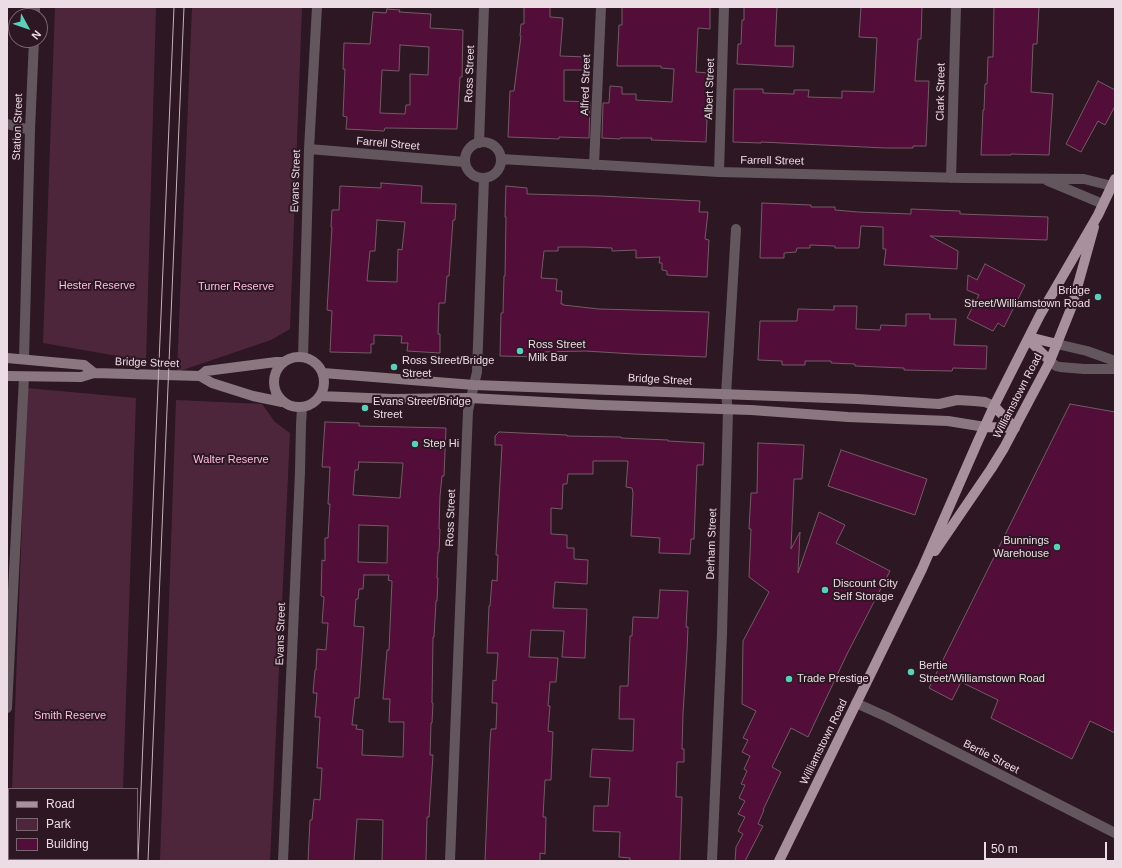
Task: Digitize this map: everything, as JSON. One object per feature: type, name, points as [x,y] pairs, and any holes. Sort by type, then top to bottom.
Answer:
[{"type":"main road","name":"Williamstown Road","points":[[779,861],[922,570],[984,426],[1040,315],[1098,215],[1113,183]]},
{"type":"main road","name":"Williamstown Road","points":[[922,570],[991,469],[1015,428],[1050,361],[1076,296],[1098,215]]},
{"type":"main road","points":[[1028,338],[1057,344]]},
{"type":"main road","points":[[1028,338],[1050,361]]},
{"type":"main road","points":[[994,406],[1015,428]]},
{"type":"main road","points":[[984,426],[1015,428]]},
{"type":"street","name":"Evans Street","points":[[303,357],[309,149],[317,7]]},
{"type":"street","name":"Ross Street","points":[[479,143],[484,7]]},
{"type":"street","name":"Alfred Street","points":[[594,164],[601,7]]},
{"type":"street","name":"Albert Street","points":[[719,172],[724,7]]},
{"type":"street","name":"Clark Street","points":[[951,178],[956,7]]},
{"type":"street","name":"Station Street","points":[[24,359],[34,48]]},
{"type":"street","points":[[7,124],[30,130]]},
{"type":"street","points":[[485,142],[491,144],[496,148],[501,158],[498,169],[495,174],[490,177],[484,178],[474,176],[467,168],[465,162],[467,152],[474,144],[479,143],[485,142]]},
{"type":"street","name":"Farrell Street","points":[[309,149],[465,162]]},
{"type":"street","name":"Farrell Street","points":[[501,158],[719,172],[951,178],[1084,179],[1113,183]]},
{"type":"street","name":"Ross Street","points":[[450,861],[468,419],[470,398],[477,372],[484,178]]},
{"type":"street","name":"Farrell Street","points":[[1042,179],[1103,204]]},
{"type":"street","name":"Derham Street","points":[[712,861],[722,634],[728,410],[726,395],[736,229]]},
{"type":"street","points":[[1057,344],[1087,351],[1115,361]]},
{"type":"street","points":[[296,356],[312,360],[318,366],[323,373],[324,389],[313,404],[302,407],[292,407],[282,402],[276,395],[273,387],[273,378],[276,369],[282,362],[296,356]]},
{"type":"street","name":"Bridge Street","points":[[7,358],[84,366],[94,373]]},
{"type":"street","points":[[1050,361],[1056,366],[1060,367],[1115,369]]},
{"type":"street","name":"Bridge Street","points":[[200,376],[206,371],[282,362]]},
{"type":"street","name":"Bridge Street","points":[[7,376],[81,377],[94,373],[200,376],[212,383],[253,396],[282,402]]},
{"type":"street","name":"Bridge Street","points":[[323,373],[474,384],[857,399],[939,404],[954,400],[963,400],[982,401],[994,406]]},
{"type":"street","points":[[7,708],[24,377]]},
{"type":"street","points":[[320,396],[470,398],[758,411],[848,417],[948,421],[984,426]]},
{"type":"street","name":"Evans Street","points":[[283,861],[300,472],[300,425],[302,407]]},
{"type":"street","name":"Bertie Street","points":[[856,703],[887,717],[1115,833]]},
{"type":"green space","name":"Hester Reserve","points":[[55,7],[156,7],[146,361],[43,343]]},
{"type":"green space","name":"Turner Reserve","points":[[192,7],[302,7],[290,329],[271,340],[177,372]]},
{"type":"green space","name":"Smith Reserve","points":[[27,388],[136,398],[123,788],[12,788]]},
{"type":"green space","name":"Walter Reserve","points":[[176,400],[262,404],[275,422],[290,433],[270,861],[160,861]]},
{"type":"green space","points":[[9,860],[121,860],[121,861]]},
{"type":"building","points":[[524,7],[550,7],[550,17],[563,18],[560,56],[586,57],[585,70],[564,70],[564,101],[590,102],[589,138],[559,137],[559,139],[508,137],[510,91],[514,91],[521,36],[521,24],[524,24]]},
{"type":"building","points":[[622,7],[710,7],[710,29],[698,28],[696,72],[709,73],[706,142],[651,140],[652,138],[602,138],[603,103],[609,103],[610,86],[622,87],[622,94],[636,94],[636,100],[672,102],[674,69],[661,68],[661,66],[617,66],[619,25],[622,25]]},
{"type":"building","points":[[744,7],[777,7],[775,46],[794,46],[793,67],[737,64],[738,44],[741,44],[742,20],[744,20]]},
{"type":"building","points":[[861,7],[922,7],[921,39],[918,39],[915,81],[929,81],[926,146],[913,146],[913,148],[885,148],[733,142],[734,89],[763,89],[763,93],[794,94],[794,90],[809,90],[808,97],[842,98],[842,91],[874,92],[877,38],[859,37]]},
{"type":"building","points":[[994,7],[1039,7],[1037,44],[1033,44],[1031,92],[1053,94],[1049,155],[981,155],[983,110],[985,84],[987,84],[988,57],[993,57]]},
{"type":"building","points":[[387,9],[400,10],[399,12],[431,14],[430,28],[463,30],[462,77],[460,77],[457,129],[385,128],[384,131],[346,129],[347,117],[343,116],[345,69],[343,69],[344,43],[370,44],[373,12],[386,13]],"holes":[[[400,45],[429,47],[428,75],[410,74],[410,105],[406,105],[405,114],[380,113],[382,70],[399,71]]]},
{"type":"building","points":[[1098,81],[1115,90],[1115,106],[1105,125],[1098,121],[1081,152],[1066,144]]},
{"type":"building","points":[[381,183],[422,186],[421,203],[456,204],[455,220],[453,220],[449,276],[447,276],[445,303],[439,303],[438,334],[440,334],[440,353],[407,351],[408,343],[401,343],[402,336],[374,335],[374,344],[371,344],[371,353],[330,352],[332,311],[327,310],[332,210],[339,210],[340,186],[381,188]],"holes":[[[377,220],[405,222],[402,250],[398,249],[397,282],[367,281],[370,251],[375,251]]]},
{"type":"building","points":[[506,186],[527,188],[527,194],[700,201],[699,212],[708,212],[705,239],[709,240],[707,277],[667,275],[667,271],[662,270],[662,263],[659,263],[660,257],[636,258],[636,250],[612,251],[612,248],[558,247],[558,251],[544,251],[541,278],[557,279],[556,291],[562,291],[561,304],[563,305],[599,309],[709,312],[706,357],[585,351],[541,352],[540,357],[500,356],[501,313],[503,313],[505,276]]},
{"type":"building","points":[[762,203],[811,205],[811,207],[835,207],[835,210],[858,212],[911,214],[911,209],[960,211],[960,214],[1048,217],[1047,240],[930,236],[958,251],[957,269],[884,265],[886,249],[883,249],[883,227],[861,226],[859,248],[835,248],[835,246],[810,245],[810,248],[797,248],[796,252],[784,253],[784,258],[760,258]]},
{"type":"building","points":[[985,264],[1025,285],[1004,327],[998,323],[993,331],[967,318],[979,295],[967,290],[968,275],[977,280]]},
{"type":"building","points":[[834,306],[857,306],[856,329],[880,330],[881,325],[906,326],[906,314],[930,314],[930,319],[956,319],[954,345],[987,346],[986,369],[953,368],[952,371],[904,370],[904,368],[855,366],[855,364],[831,363],[831,361],[805,361],[805,365],[782,365],[782,361],[758,360],[760,321],[797,321],[798,309],[834,310]]},
{"type":"building","name":"Bunnings Warehouse","points":[[1070,404],[1115,412],[1115,733],[1090,721],[1072,759],[991,718],[998,700],[961,682],[952,700],[929,688]]},
{"type":"building","points":[[325,422],[359,423],[359,426],[446,428],[444,476],[442,476],[440,496],[437,601],[433,637],[433,703],[430,755],[433,755],[429,817],[427,817],[426,861],[382,861],[383,820],[357,819],[354,861],[308,861],[310,820],[312,820],[314,799],[320,800],[322,768],[317,768],[320,717],[315,717],[317,693],[313,693],[317,649],[326,650],[328,623],[322,623],[324,597],[321,596],[322,560],[325,561],[325,538],[328,538],[330,467],[322,467]],"holes":[[[359,462],[403,463],[400,498],[353,495],[355,470],[358,470]],[[359,525],[388,526],[387,563],[358,562]],[[364,575],[389,575],[388,580],[392,581],[389,650],[387,650],[383,699],[390,699],[389,722],[404,722],[403,757],[362,755],[363,730],[356,729],[357,725],[352,725],[355,698],[359,698],[364,627],[354,626],[356,599],[358,599],[359,589],[363,589]]]},
{"type":"building","points":[[499,432],[567,436],[621,437],[704,443],[703,465],[697,465],[694,539],[691,539],[690,554],[659,553],[660,538],[631,536],[633,493],[632,488],[626,487],[628,461],[593,461],[593,474],[568,474],[567,484],[563,484],[562,509],[551,508],[551,534],[567,535],[567,548],[574,548],[574,559],[588,560],[587,584],[555,582],[553,608],[587,609],[585,658],[562,657],[564,631],[531,630],[529,657],[558,658],[556,682],[550,682],[548,731],[553,732],[551,780],[545,780],[543,817],[546,817],[545,854],[540,853],[540,861],[485,861],[490,741],[491,729],[496,729],[497,703],[492,703],[493,680],[496,681],[498,653],[487,653],[489,606],[492,580],[497,581],[498,555],[496,555],[502,445],[495,445],[495,436]]},
{"type":"building","points":[[758,443],[804,445],[802,479],[794,479],[791,549],[800,532],[798,573],[819,512],[845,525],[836,543],[890,571],[847,654],[808,737],[791,728],[772,767],[781,772],[758,824],[763,826],[745,861],[735,861],[736,847],[743,834],[738,831],[745,817],[738,814],[745,801],[739,798],[745,785],[741,784],[747,771],[744,769],[750,756],[742,752],[748,740],[743,738],[756,711],[742,704],[743,641],[769,592],[749,577],[751,493],[757,493]]},
{"type":"building","points":[[841,450],[927,479],[915,515],[828,486]]},
{"type":"building","points":[[660,590],[688,591],[686,627],[688,627],[682,749],[684,749],[684,762],[677,762],[676,797],[682,797],[680,861],[630,861],[630,858],[619,857],[620,832],[593,831],[594,806],[608,806],[610,778],[590,777],[592,749],[633,751],[634,719],[619,719],[620,686],[628,686],[630,636],[632,636],[633,617],[658,618]]},
{"type":"tram line","points":[[138,861],[174,7]]},
{"type":"tram line","points":[[148,861],[184,7]]},
{"type":"place","name":"Bridge Street/Williamstown Road","points":[[1098,297]]},
{"type":"place","name":"Ross Street Milk Bar","points":[[520,351]]},
{"type":"place","name":"Ross Street/Bridge Street","points":[[394,367]]},
{"type":"place","name":"Evans Street/Bridge Street","points":[[365,408]]},
{"type":"place","name":"Step Hi","points":[[415,444]]},
{"type":"place","name":"Bunnings Warehouse","points":[[1057,547]]},
{"type":"place","name":"Discount City Self Storage","points":[[825,590]]},
{"type":"place","name":"Bertie Street/Williamstown Road","points":[[911,672]]},
{"type":"place","name":"Trade Prestige","points":[[789,679]]}]
